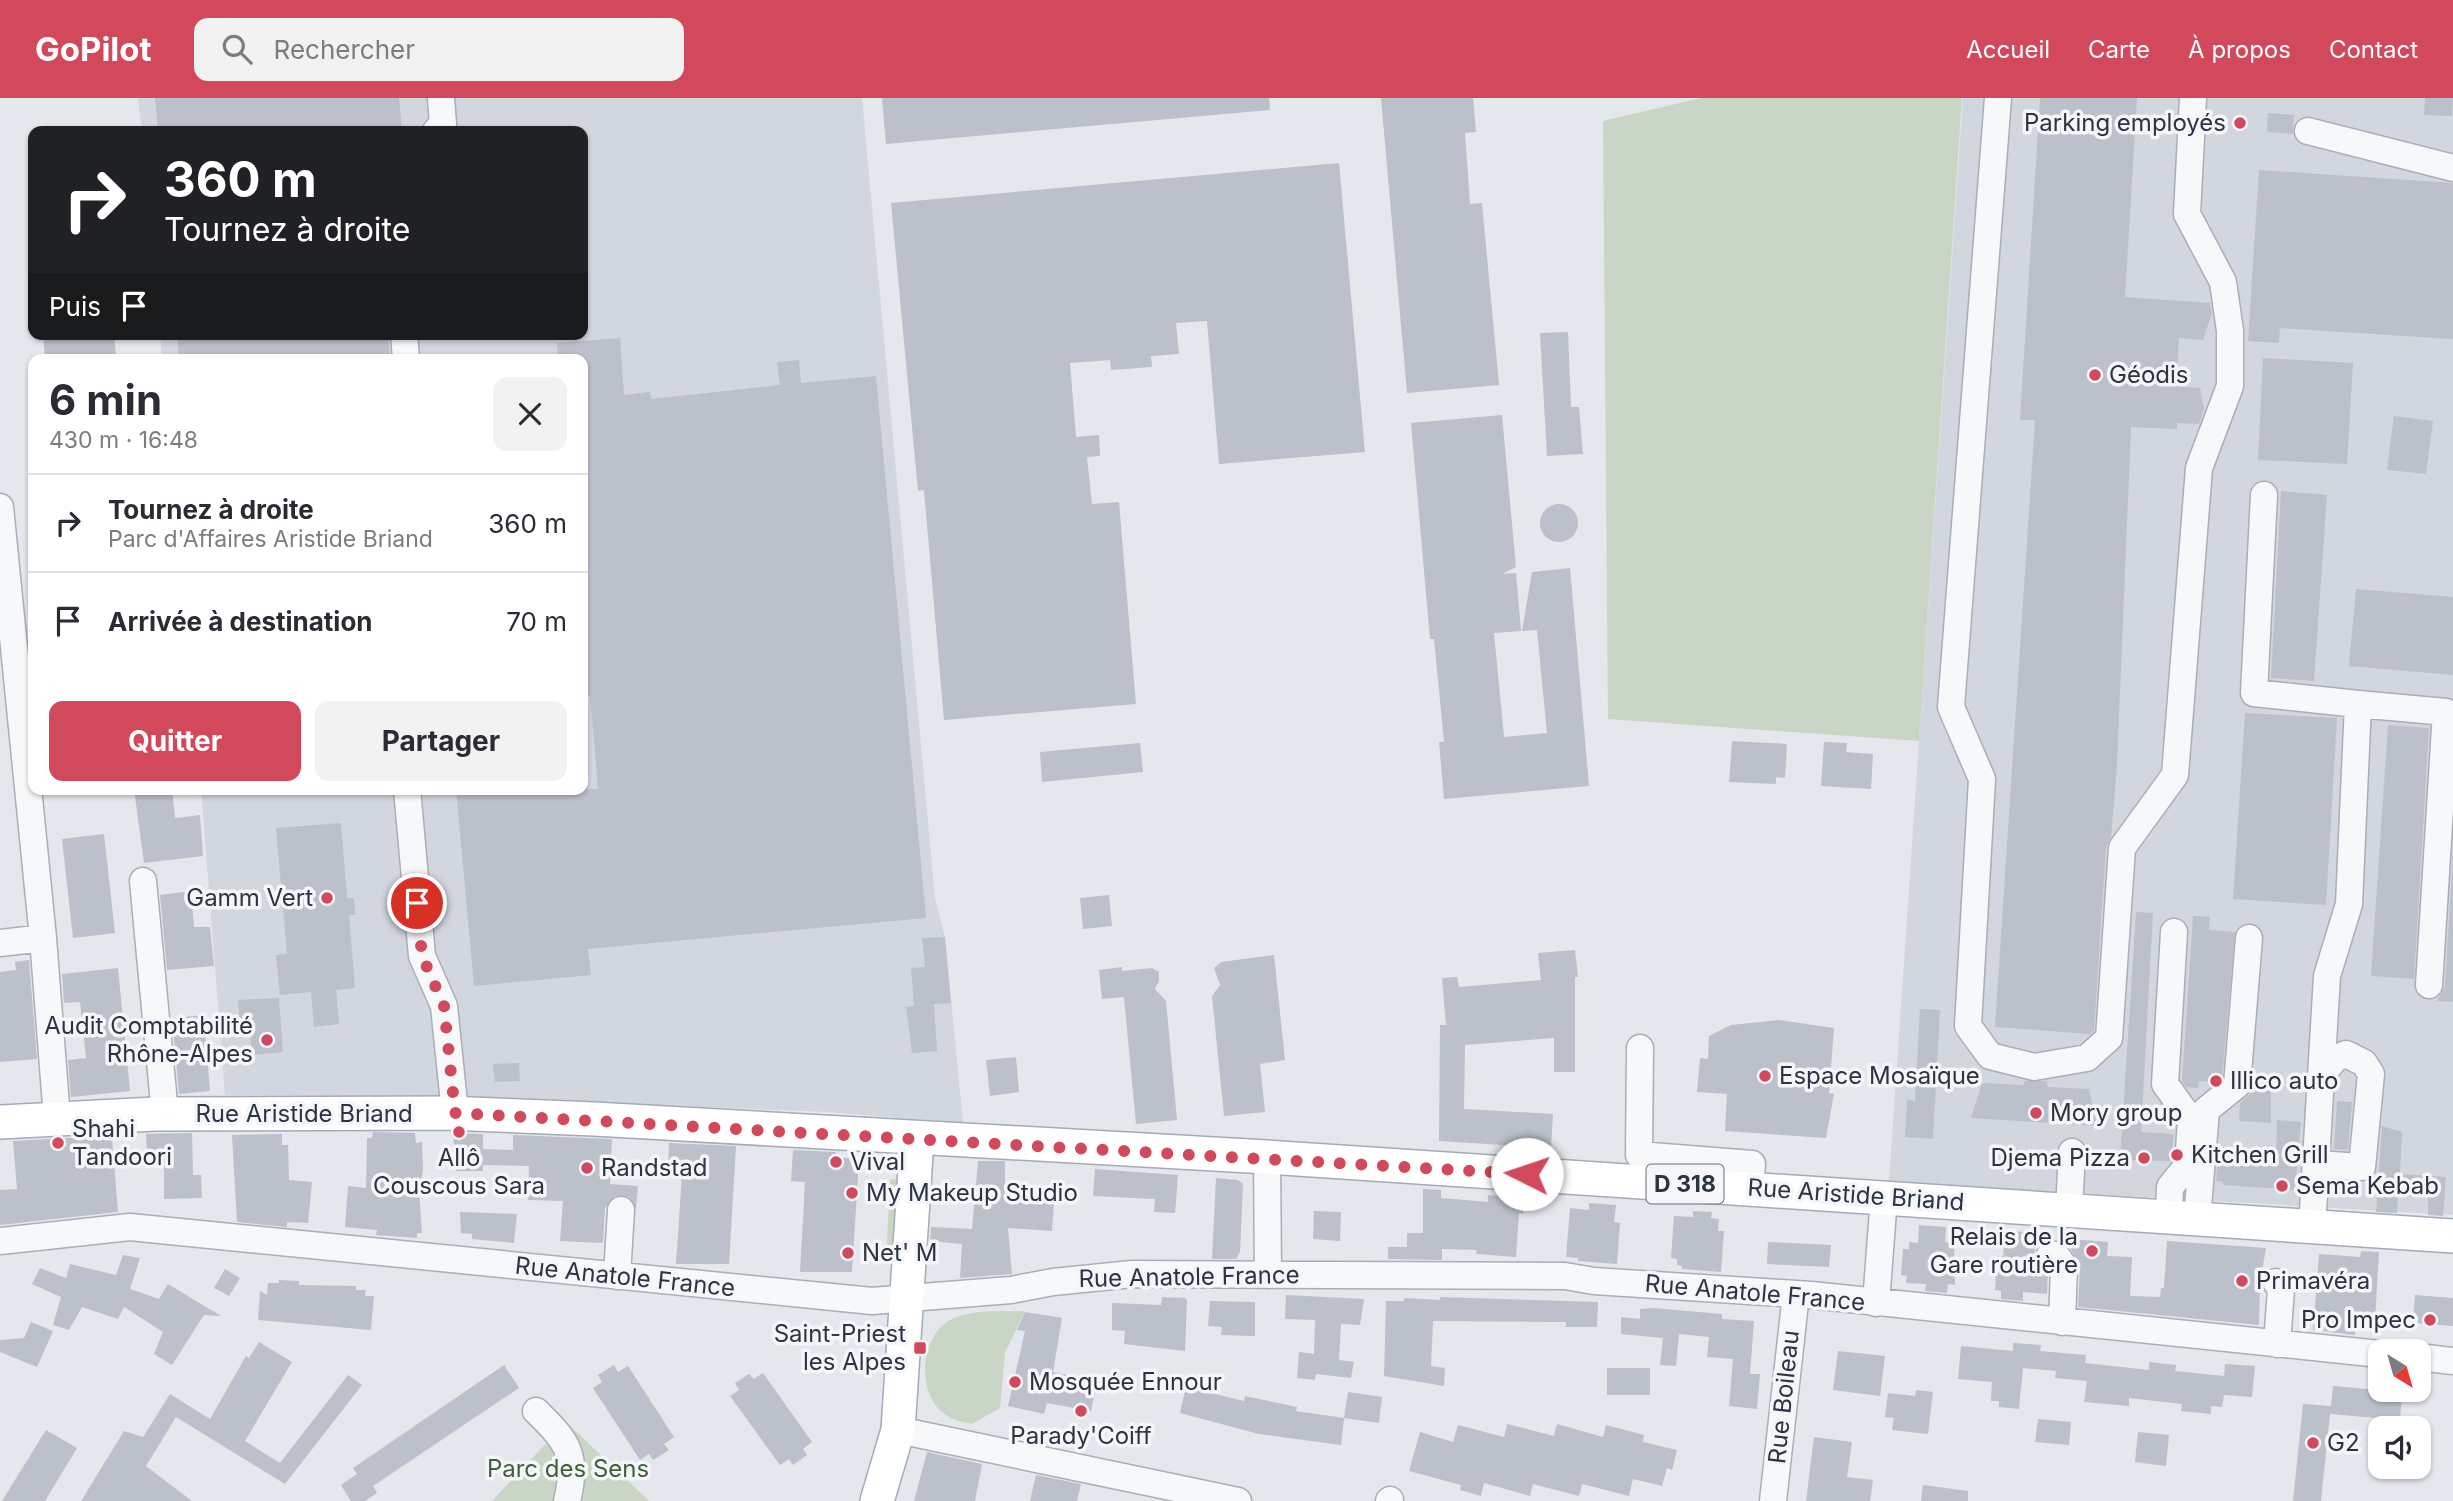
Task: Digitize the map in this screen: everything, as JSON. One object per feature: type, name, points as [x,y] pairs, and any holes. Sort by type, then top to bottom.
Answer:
[{"type":"main road","name":"Rue Aristide Briand","points":[[0,1122],[165,1114],[455,1113],[1267,1157],[2453,1236]]},
{"type":"main road","points":[[877,1501],[898,1430],[917,1139]]},
{"type":"street","points":[[441,98],[441,126]]},
{"type":"street","points":[[1998,98],[1951,707],[1982,779],[1969,1026],[1990,1056],[2034,1067],[2087,1058],[2109,1038],[2122,848],[2175,775],[2199,468],[2230,386],[2230,331],[2223,282],[2187,214],[2193,98]]},
{"type":"street","points":[[2308,131],[2453,168]]},
{"type":"street","points":[[2264,495],[2254,693],[2446,712],[2429,985]]},
{"type":"street","points":[[0,507],[6,624],[43,938],[57,1118]]},
{"type":"street","points":[[2312,1228],[2327,976],[2349,904],[2358,704]]},
{"type":"street","points":[[408,795],[422,956],[444,1006],[455,1113]]},
{"type":"street","points":[[143,881],[165,1114]]},
{"type":"street","points":[[2174,932],[2165,1084],[2191,1120],[2188,1165],[2170,1188],[2183,1217]]},
{"type":"street","points":[[0,943],[43,938]]},
{"type":"street","points":[[2183,1217],[2206,1110],[2237,1085],[2249,938]]},
{"type":"street","points":[[1640,1048],[1639,1155],[1752,1164],[1750,1188]]},
{"type":"street","points":[[2316,1164],[2362,1167],[2371,1074],[2364,1063],[2346,1054],[2336,1058],[2321,1075]]},
{"type":"street","points":[[2069,1210],[2073,1152]]},
{"type":"street","points":[[1267,1157],[1268,1275]]},
{"type":"street","points":[[1876,1303],[1884,1197]]},
{"type":"street","points":[[617,1276],[621,1210]]},
{"type":"street","name":"Rue Anatole France","points":[[0,1241],[130,1227],[872,1301],[907,1300],[1132,1275],[1565,1276],[1594,1281],[1796,1294],[2062,1322],[2284,1351],[2368,1354]]},
{"type":"street","points":[[2050,1255],[2056,1255],[2064,1267],[2062,1322]]},
{"type":"street","points":[[2276,1282],[2281,1289],[2284,1351]]},
{"type":"street","name":"Rue Boileau","points":[[1773,1501],[1796,1294]]},
{"type":"street","points":[[2431,1358],[2453,1361]]},
{"type":"street","points":[[536,1411],[569,1446],[572,1482],[567,1501]]},
{"type":"street","points":[[898,1430],[1238,1501]]},
{"type":"shaded area","points":[[138,98],[862,98],[935,899],[945,937],[963,1123],[827,1112],[465,1097],[225,1095],[201,795],[588,795],[588,354],[162,354],[160,340],[588,340],[588,126],[141,126]]},
{"type":"shaded area","points":[[1963,98],[2453,98],[2453,1215],[1889,1182]]},
{"type":"green space","points":[[1701,98],[1962,98],[1919,741],[1608,719],[1603,121]]},
{"type":"green space","points":[[890,1179],[902,1180],[898,1262],[886,1261]]},
{"type":"green space","points":[[1025,1311],[1005,1353],[1000,1408],[972,1424],[946,1415],[936,1406],[929,1394],[925,1365],[928,1350],[942,1326],[962,1315]]},
{"type":"green space","name":"Parc des Sens","points":[[566,1422],[649,1501],[492,1501]]},
{"type":"building","points":[[155,98],[399,98],[402,126],[158,126]]},
{"type":"building","points":[[882,98],[1269,98],[1270,110],[886,144]]},
{"type":"building","points":[[1381,98],[1473,98],[1476,132],[1465,133],[1470,204],[1482,203],[1499,385],[1407,393]]},
{"type":"building","points":[[2040,98],[2137,98],[2125,297],[2210,303],[2212,313],[2203,340],[2179,338],[2176,386],[2200,388],[2204,409],[2199,424],[2177,423],[2177,429],[2131,427],[2117,765],[2111,837],[2106,847],[2094,1031],[2090,1034],[1995,1027],[2035,420],[2020,420]]},
{"type":"building","points":[[2425,98],[2453,98],[2452,116],[2424,115]]},
{"type":"building","points":[[2268,113],[2294,115],[2293,134],[2267,132]]},
{"type":"building","points":[[1339,163],[1365,452],[1219,464],[1207,321],[1176,323],[1179,354],[1151,356],[1152,367],[1111,370],[1110,360],[1070,363],[1076,437],[1099,435],[1100,456],[1087,457],[1092,504],[1119,502],[1136,704],[944,720],[924,490],[918,491],[891,203]]},
{"type":"building","points":[[2259,170],[2453,183],[2453,339],[2280,328],[2279,343],[2248,341]]},
{"type":"building","points":[[1568,332],[1571,407],[1579,407],[1583,454],[1547,456],[1540,333]]},
{"type":"building","points":[[620,338],[624,395],[650,392],[651,399],[780,385],[777,362],[799,360],[801,383],[876,376],[926,918],[588,949],[591,975],[474,986],[457,795],[588,795],[588,789],[598,789],[588,696],[588,354],[558,354],[557,343]]},
{"type":"building","points":[[43,340],[115,340],[116,354],[45,354]]},
{"type":"building","points":[[177,340],[388,340],[390,354],[179,354]]},
{"type":"building","points":[[2263,358],[2353,363],[2347,464],[2258,460]]},
{"type":"building","points":[[1502,415],[1516,567],[1502,574],[1516,573],[1521,631],[1494,633],[1504,737],[1547,733],[1537,630],[1522,631],[1532,572],[1570,568],[1589,786],[1444,799],[1439,742],[1444,742],[1434,639],[1430,639],[1411,423]]},
{"type":"building","points":[[2394,416],[2433,421],[2426,474],[2387,470]]},
{"type":"building","points":[[2281,491],[2327,495],[2314,681],[2271,678]]},
{"type":"building","points":[[1559,504],[1572,510],[1578,523],[1572,536],[1559,542],[1546,536],[1540,523],[1546,510]]},
{"type":"building","points":[[2356,589],[2453,597],[2453,675],[2349,666]]},
{"type":"building","points":[[2245,713],[2337,718],[2326,905],[2233,899]]},
{"type":"building","points":[[2388,725],[2429,728],[2414,979],[2371,976]]},
{"type":"building","points":[[1732,741],[1787,744],[1785,778],[1776,777],[1776,784],[1729,782]]},
{"type":"building","points":[[1824,742],[1847,743],[1846,752],[1873,754],[1871,789],[1821,786]]},
{"type":"building","points":[[1140,743],[1143,772],[1042,782],[1040,752]]},
{"type":"building","points":[[135,795],[173,795],[175,818],[200,815],[203,856],[144,863]]},
{"type":"building","points":[[341,823],[347,898],[354,898],[355,915],[349,915],[355,988],[336,990],[339,1024],[314,1027],[311,992],[280,995],[276,955],[287,954],[276,828]]},
{"type":"building","points":[[104,834],[115,933],[73,938],[62,839]]},
{"type":"building","points":[[2453,853],[2453,1002],[2437,1001],[2445,986]]},
{"type":"building","points":[[191,891],[194,927],[210,927],[214,966],[167,970],[160,895]]},
{"type":"building","points":[[1109,895],[1112,926],[1083,929],[1080,898]]},
{"type":"building","points":[[2136,912],[2153,913],[2141,1132],[2174,1134],[2171,1161],[2120,1160]]},
{"type":"building","points":[[2193,916],[2210,917],[2209,930],[2235,932],[2222,1077],[2216,1082],[2199,1081],[2198,1088],[2186,1087],[2182,1081]]},
{"type":"building","points":[[945,937],[951,1003],[934,1004],[937,1051],[912,1053],[906,1007],[914,1006],[911,968],[925,967],[922,938]]},
{"type":"building","points":[[1575,950],[1578,977],[1575,977],[1575,1072],[1554,1072],[1554,1038],[1465,1045],[1464,1109],[1553,1114],[1551,1148],[1439,1141],[1440,1025],[1446,1025],[1442,978],[1457,977],[1459,987],[1541,980],[1538,953]]},
{"type":"building","points":[[1274,955],[1285,1060],[1260,1064],[1265,1112],[1224,1116],[1212,996],[1220,985],[1214,968],[1221,962]]},
{"type":"building","points":[[29,960],[37,1059],[0,1062],[0,972],[16,970],[15,962]]},
{"type":"building","points":[[1122,967],[1122,971],[1152,968],[1159,972],[1155,989],[1166,1001],[1177,1120],[1136,1124],[1124,997],[1102,999],[1099,970]]},
{"type":"building","points":[[118,968],[130,1091],[71,1097],[68,1060],[86,1058],[80,1002],[64,1003],[62,974]]},
{"type":"building","points":[[279,998],[283,1052],[252,1055],[250,1032],[242,1033],[238,1000]]},
{"type":"building","points":[[1920,1009],[1940,1010],[1933,1139],[1905,1137],[1907,1100],[1915,1101]]},
{"type":"building","points":[[204,1015],[210,1091],[179,1094],[172,1018]]},
{"type":"building","name":"Espace Mosaïque","points":[[1779,1020],[1834,1028],[1829,1093],[1834,1094],[1826,1138],[1725,1131],[1727,1094],[1697,1092],[1700,1058],[1708,1059],[1709,1036],[1731,1025]]},
{"type":"building","points":[[1016,1057],[1019,1092],[990,1096],[986,1060]]},
{"type":"building","points":[[519,1063],[520,1081],[495,1082],[493,1064]]},
{"type":"building","points":[[2024,1081],[2047,1081],[2048,1087],[2089,1089],[2097,1126],[1971,1118],[1982,1083],[2024,1085]]},
{"type":"building","points":[[2253,1085],[2271,1086],[2271,1123],[2239,1121],[2240,1103],[2251,1093]]},
{"type":"building","points":[[2337,1101],[2352,1102],[2348,1150],[2334,1149]]},
{"type":"building","points":[[2277,1120],[2301,1122],[2295,1190],[2223,1185],[2223,1182],[2216,1181],[2219,1149],[2276,1154]]},
{"type":"building","points":[[2382,1126],[2402,1132],[2400,1174],[2446,1177],[2443,1216],[2428,1215],[2428,1197],[2398,1196],[2397,1213],[2376,1212]]},
{"type":"building","points":[[373,1132],[415,1133],[416,1143],[422,1142],[423,1169],[419,1191],[422,1233],[417,1233],[417,1238],[376,1235],[377,1230],[345,1227],[348,1186],[366,1188],[367,1138],[372,1138]]},
{"type":"building","points":[[192,1133],[193,1175],[201,1175],[202,1198],[164,1199],[164,1152],[147,1155],[146,1134]]},
{"type":"building","points":[[453,1133],[483,1134],[483,1149],[513,1150],[513,1135],[612,1139],[610,1184],[638,1186],[636,1209],[629,1197],[615,1196],[605,1208],[603,1243],[560,1241],[563,1201],[528,1200],[529,1166],[483,1165],[483,1171],[456,1171]]},
{"type":"building","points":[[282,1134],[282,1145],[288,1145],[289,1180],[312,1182],[308,1223],[287,1222],[287,1227],[237,1222],[232,1135]]},
{"type":"building","points":[[112,1138],[118,1212],[0,1225],[0,1190],[17,1189],[13,1141]]},
{"type":"building","points":[[669,1143],[736,1146],[729,1264],[676,1264],[682,1174],[668,1174]]},
{"type":"building","points":[[793,1150],[836,1152],[835,1157],[859,1159],[852,1272],[800,1272],[805,1182],[791,1181]]},
{"type":"building","points":[[978,1161],[1005,1161],[1005,1197],[1054,1200],[1052,1231],[1008,1228],[1012,1274],[960,1278],[962,1244],[930,1241],[931,1227],[972,1229]]},
{"type":"building","points":[[1095,1169],[1178,1175],[1175,1213],[1154,1212],[1155,1199],[1093,1196]]},
{"type":"building","points":[[1216,1178],[1238,1180],[1243,1184],[1240,1252],[1236,1259],[1212,1259]]},
{"type":"building","points":[[1423,1189],[1441,1190],[1441,1198],[1488,1202],[1488,1195],[1524,1198],[1523,1214],[1519,1213],[1516,1257],[1476,1254],[1477,1250],[1442,1249],[1442,1260],[1388,1259],[1388,1247],[1407,1247],[1407,1233],[1423,1233]]},
{"type":"building","points":[[1589,1203],[1616,1205],[1614,1222],[1620,1223],[1617,1264],[1578,1261],[1578,1258],[1566,1257],[1570,1208],[1589,1210]]},
{"type":"building","points":[[1314,1211],[1341,1212],[1340,1241],[1313,1239]]},
{"type":"building","points":[[1693,1211],[1712,1212],[1711,1218],[1719,1219],[1718,1231],[1724,1231],[1721,1272],[1682,1269],[1682,1266],[1677,1265],[1677,1259],[1671,1258],[1674,1216],[1693,1217]]},
{"type":"building","points":[[460,1212],[517,1214],[514,1243],[472,1239],[472,1234],[461,1233]]},
{"type":"building","points":[[1919,1225],[1946,1227],[1945,1242],[1954,1243],[1955,1285],[1948,1284],[1947,1293],[1925,1291],[1926,1284],[1906,1283],[1907,1276],[1901,1275],[1903,1249],[1909,1249],[1909,1242],[1918,1243]]},
{"type":"building","points":[[2011,1231],[2038,1233],[2034,1256],[2037,1263],[2048,1272],[2047,1294],[2023,1292],[2023,1301],[2001,1299],[2001,1291],[1995,1290],[1997,1256],[2003,1257],[2004,1246],[2010,1246]]},
{"type":"building","points":[[2070,1239],[2108,1242],[2107,1256],[2132,1257],[2130,1296],[2160,1297],[2161,1288],[2164,1288],[2167,1241],[2266,1248],[2260,1283],[2259,1325],[2078,1307],[2080,1267],[2070,1248]]},
{"type":"building","points":[[1768,1242],[1831,1245],[1829,1267],[1767,1264]]},
{"type":"building","points":[[2361,1251],[2379,1252],[2375,1321],[2356,1319],[2355,1335],[2313,1330],[2319,1254],[2360,1257]]},
{"type":"building","points":[[123,1255],[140,1258],[130,1289],[159,1299],[168,1284],[221,1316],[204,1315],[172,1365],[154,1354],[163,1332],[124,1307],[118,1319],[82,1307],[69,1330],[53,1325],[61,1297],[32,1284],[40,1268],[66,1278],[70,1264],[116,1275]]},
{"type":"building","points":[[225,1269],[240,1278],[229,1296],[214,1288]]},
{"type":"building","points":[[279,1280],[299,1281],[299,1285],[356,1286],[356,1290],[366,1290],[365,1296],[374,1296],[371,1330],[258,1320],[260,1291],[267,1295],[268,1283],[279,1283]]},
{"type":"building","points":[[1286,1295],[1364,1299],[1360,1325],[1341,1324],[1339,1360],[1354,1362],[1351,1378],[1316,1374],[1315,1380],[1297,1378],[1299,1352],[1314,1354],[1315,1320],[1285,1319]]},
{"type":"building","points":[[2415,1295],[2453,1298],[2453,1326],[2413,1323]]},
{"type":"building","points":[[1162,1297],[1185,1298],[1187,1301],[1185,1351],[1124,1344],[1125,1331],[1112,1330],[1112,1303],[1161,1305]]},
{"type":"building","points":[[1440,1297],[1598,1302],[1597,1327],[1566,1327],[1566,1322],[1433,1321],[1431,1366],[1445,1368],[1444,1386],[1384,1376],[1386,1301],[1404,1301],[1404,1298],[1440,1300]]},
{"type":"building","points":[[1210,1301],[1255,1302],[1255,1336],[1221,1335],[1222,1327],[1208,1326]]},
{"type":"building","points":[[1640,1309],[1722,1314],[1722,1319],[1754,1321],[1750,1374],[1760,1374],[1757,1409],[1729,1406],[1733,1359],[1707,1357],[1709,1337],[1679,1334],[1676,1366],[1660,1365],[1663,1338],[1621,1334],[1621,1317],[1640,1319]]},
{"type":"building","points":[[1025,1312],[1062,1318],[1053,1372],[1097,1381],[1091,1411],[1047,1403],[1044,1414],[1008,1406],[1025,1331],[1017,1330]]},
{"type":"building","points":[[31,1322],[53,1331],[37,1367],[0,1352],[0,1340],[24,1338]]},
{"type":"building","points":[[259,1342],[292,1362],[245,1441],[280,1463],[348,1375],[362,1385],[285,1484],[176,1417],[146,1466],[192,1501],[81,1501],[124,1431],[143,1437],[170,1394],[210,1419],[246,1356],[249,1358]]},
{"type":"building","points":[[2013,1343],[2041,1345],[2040,1351],[2086,1355],[2085,1363],[2149,1370],[2149,1362],[2176,1365],[2175,1371],[2224,1376],[2225,1364],[2255,1366],[2252,1397],[2224,1395],[2222,1407],[2211,1406],[2211,1414],[2181,1411],[2182,1404],[2129,1398],[2129,1406],[2084,1402],[2087,1381],[2055,1378],[2056,1371],[2023,1368],[2019,1409],[1999,1407],[1999,1401],[1991,1401],[1992,1382],[1958,1379],[1961,1346],[2013,1351]]},
{"type":"building","points":[[1838,1351],[1885,1356],[1880,1396],[1833,1390]]},
{"type":"building","points":[[504,1365],[519,1388],[373,1486],[377,1493],[365,1501],[351,1501],[341,1485],[357,1474],[353,1468]]},
{"type":"building","points":[[614,1365],[618,1372],[628,1366],[674,1437],[664,1444],[669,1450],[653,1460],[649,1454],[640,1460],[593,1388],[602,1382],[598,1375]]},
{"type":"building","points":[[1607,1368],[1650,1368],[1650,1395],[1607,1395]]},
{"type":"building","points":[[763,1373],[812,1442],[803,1449],[807,1455],[793,1465],[789,1459],[780,1465],[730,1396],[739,1390],[735,1383],[749,1374],[754,1379]]},
{"type":"building","points":[[2333,1386],[2368,1389],[2368,1402],[2401,1402],[2400,1416],[2368,1417],[2330,1414],[2321,1501],[2293,1501],[2303,1404],[2331,1406]]},
{"type":"building","points":[[1186,1387],[1244,1401],[1245,1396],[1297,1407],[1296,1411],[1344,1418],[1341,1445],[1259,1434],[1180,1413]]},
{"type":"building","points":[[1916,1390],[1933,1392],[1928,1434],[1892,1430],[1894,1418],[1885,1417],[1888,1393],[1915,1396]]},
{"type":"building","points":[[1348,1392],[1382,1397],[1379,1423],[1344,1418]]},
{"type":"building","points":[[2038,1419],[2071,1422],[2069,1445],[2035,1442]]},
{"type":"building","points":[[1507,1424],[1554,1436],[1557,1424],[1603,1437],[1606,1425],[1644,1435],[1643,1442],[1677,1450],[1672,1470],[1667,1468],[1662,1486],[1633,1479],[1629,1496],[1582,1484],[1579,1496],[1533,1484],[1530,1496],[1484,1483],[1481,1496],[1460,1490],[1461,1485],[1409,1471],[1420,1432],[1453,1442],[1458,1425],[1504,1437]]},
{"type":"building","points":[[46,1430],[77,1448],[45,1501],[2,1501]]},
{"type":"building","points":[[2138,1432],[2169,1435],[2166,1466],[2135,1462]]},
{"type":"building","points":[[1814,1437],[1852,1442],[1847,1477],[1873,1480],[1870,1501],[1806,1501]]},
{"type":"building","points":[[927,1452],[982,1464],[975,1501],[914,1501]]},
{"type":"building","points":[[1036,1475],[1081,1484],[1077,1501],[1030,1501]]},
{"type":"building","points":[[1923,1485],[1968,1491],[1968,1501],[1921,1501]]},
{"type":"place","name":"Parking employés","points":[[2240,123]]},
{"type":"place","name":"Géodis","points":[[2095,375]]},
{"type":"place","name":"Gamm Vert","points":[[327,898]]},
{"type":"place","name":"Audit Comptabilité Rhône-Alpes","points":[[267,1040]]},
{"type":"place","name":"Espace Mosaïque","points":[[1765,1076]]},
{"type":"place","name":"Illico auto","points":[[2216,1081]]},
{"type":"place","name":"Mory group","points":[[2036,1113]]},
{"type":"place","name":"Allô Couscous Sara","points":[[459,1132]]},
{"type":"place","name":"Shahi Tandoori","points":[[58,1143]]},
{"type":"place","name":"Kitchen Grill","points":[[2177,1155]]},
{"type":"place","name":"Djema Pizza","points":[[2144,1158]]},
{"type":"place","name":"Vival","points":[[836,1162]]},
{"type":"place","name":"Randstad","points":[[587,1168]]},
{"type":"place","name":"Sema Kebab","points":[[2282,1186]]},
{"type":"place","name":"My Makeup Studio","points":[[852,1193]]},
{"type":"place","name":"Relais de la Gare routière","points":[[2092,1251]]},
{"type":"place","name":"Net' M","points":[[848,1253]]},
{"type":"place","name":"Primavéra","points":[[2242,1281]]},
{"type":"place","name":"Pro Impec","points":[[2430,1320]]},
{"type":"place","name":"Saint-Priest les Alpes","points":[[920,1348]]},
{"type":"place","name":"Mosquée Ennour","points":[[1015,1382]]},
{"type":"place","name":"Parady'Coiff","points":[[1081,1411]]},
{"type":"place","name":"G2","points":[[2313,1443]]},
{"type":"route","points":[[417,903],[422,956],[444,1006],[455,1113],[1267,1157],[1527,1174]]}]
